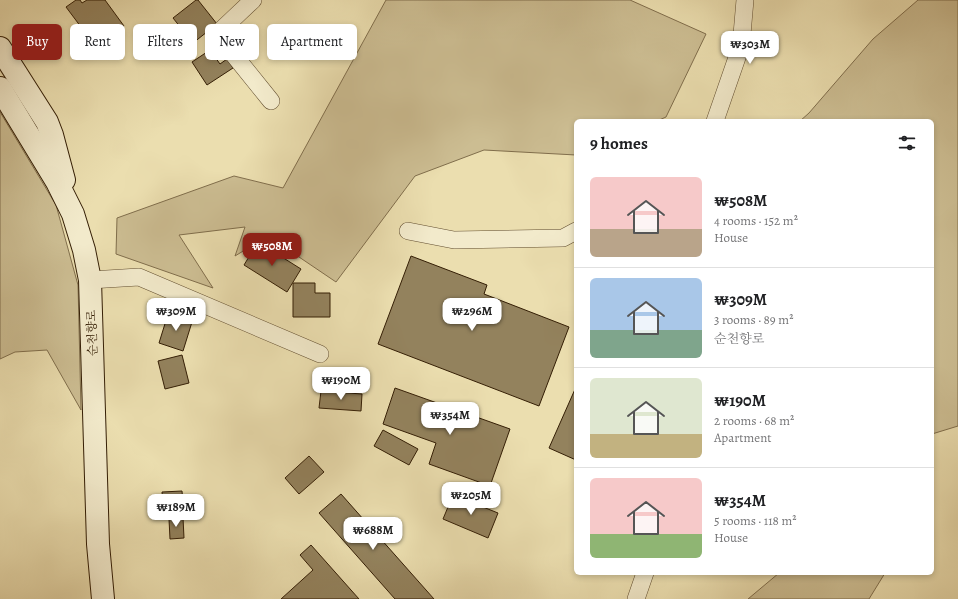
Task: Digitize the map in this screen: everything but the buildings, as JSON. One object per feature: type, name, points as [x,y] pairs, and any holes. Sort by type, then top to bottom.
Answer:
[{"type":"main road","points":[[0,48],[47,122],[52,135],[73,214]]},
{"type":"main road","name":"순천향로","points":[[0,88],[57,182],[73,214],[84,250],[90,280],[98,544],[103,599]]},
{"type":"street","points":[[253,0],[217,34],[271,101]]},
{"type":"street","points":[[716,119],[741,46],[746,0]]},
{"type":"street","points":[[408,231],[454,240],[563,238],[574,232]]},
{"type":"street","points":[[90,280],[138,277],[320,354]]},
{"type":"street","points":[[636,599],[644,575]]},
{"type":"shaded area","points":[[386,0],[630,0],[706,34],[666,117],[662,119],[574,119],[574,155],[484,150],[415,176],[336,282],[265,234],[258,242],[235,256],[245,227],[179,235],[213,288],[116,254],[117,218],[234,176],[283,188],[353,60],[357,60],[357,53]]},
{"type":"shaded area","points":[[918,0],[958,0],[958,426],[934,433],[934,119],[802,119],[873,39]]},
{"type":"shaded area","points":[[0,112],[56,205],[78,285],[81,410],[47,350],[15,352],[0,359]]},
{"type":"shaded area","points":[[777,575],[884,575],[869,599],[748,599]]}]
